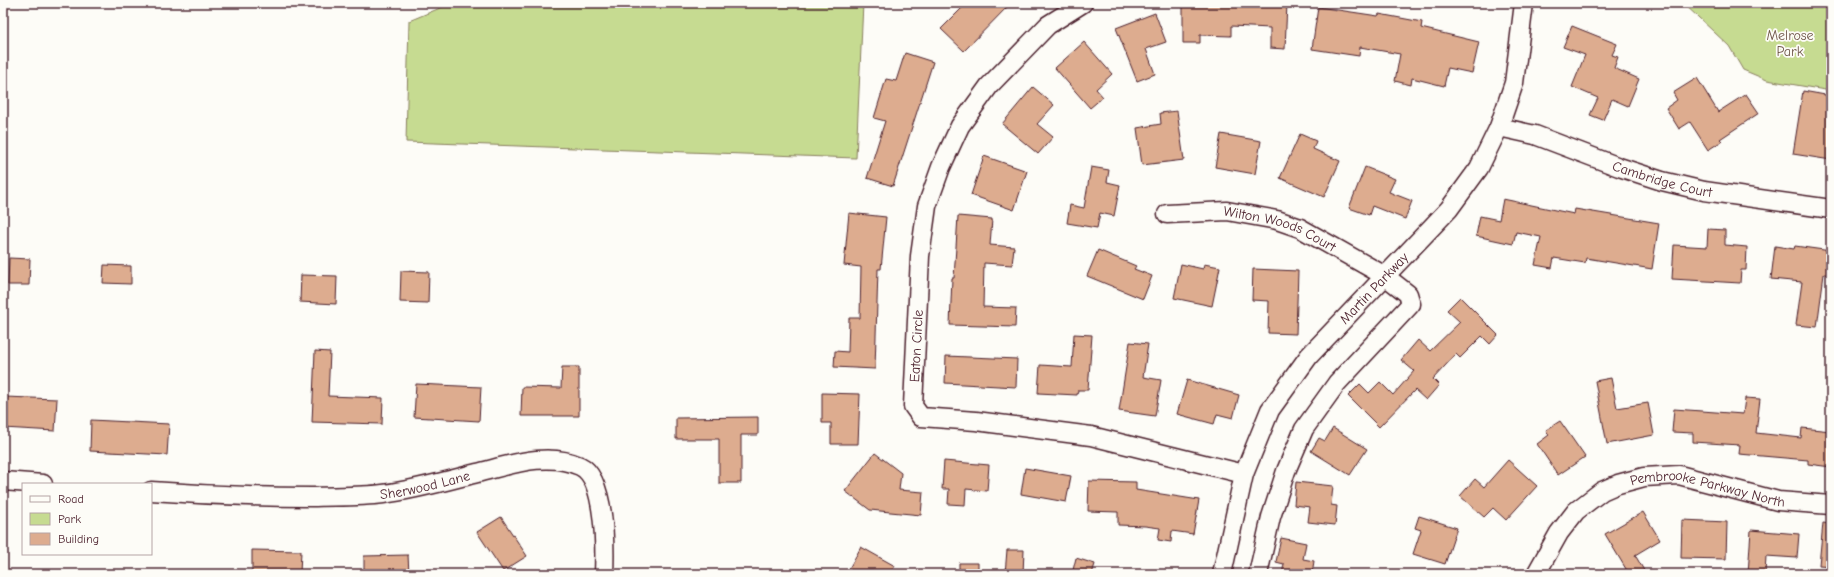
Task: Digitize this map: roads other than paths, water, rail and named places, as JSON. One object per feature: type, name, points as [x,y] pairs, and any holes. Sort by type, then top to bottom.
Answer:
[{"type":"street","name":"Eaton Circle","points":[[1083,3],[1048,25],[988,86],[960,126],[941,167],[928,206],[920,256],[913,406],[922,418],[976,421],[1091,436],[1244,474]]},
{"type":"street","name":"Martin Parkway","points":[[1222,574],[1244,474],[1270,410],[1309,356],[1449,209],[1479,168],[1499,127],[1514,83],[1524,3]]},
{"type":"street","name":"Cambridge Court","points":[[1499,127],[1535,135],[1662,182],[1704,191],[1831,209]]},
{"type":"street","name":"Wilton Woods Court","points":[[1167,214],[1227,211],[1277,220],[1300,228],[1385,276],[1408,294],[1411,304],[1336,383],[1304,428],[1286,471],[1275,504],[1258,574]]},
{"type":"street","name":"Sherwood Lane","points":[[152,491],[286,497],[383,494],[422,488],[516,462],[544,459],[564,461],[582,466],[591,477],[598,492],[605,549],[604,574]]},
{"type":"street","name":"Pembrooke Parkway North","points":[[1536,574],[1559,533],[1576,511],[1602,491],[1618,484],[1644,477],[1679,475],[1778,501],[1831,505]]},
{"type":"street","points":[[3,481],[29,483]]},
{"type":"park label","name":"Melrose Park","points":[[1790,44]]}]
